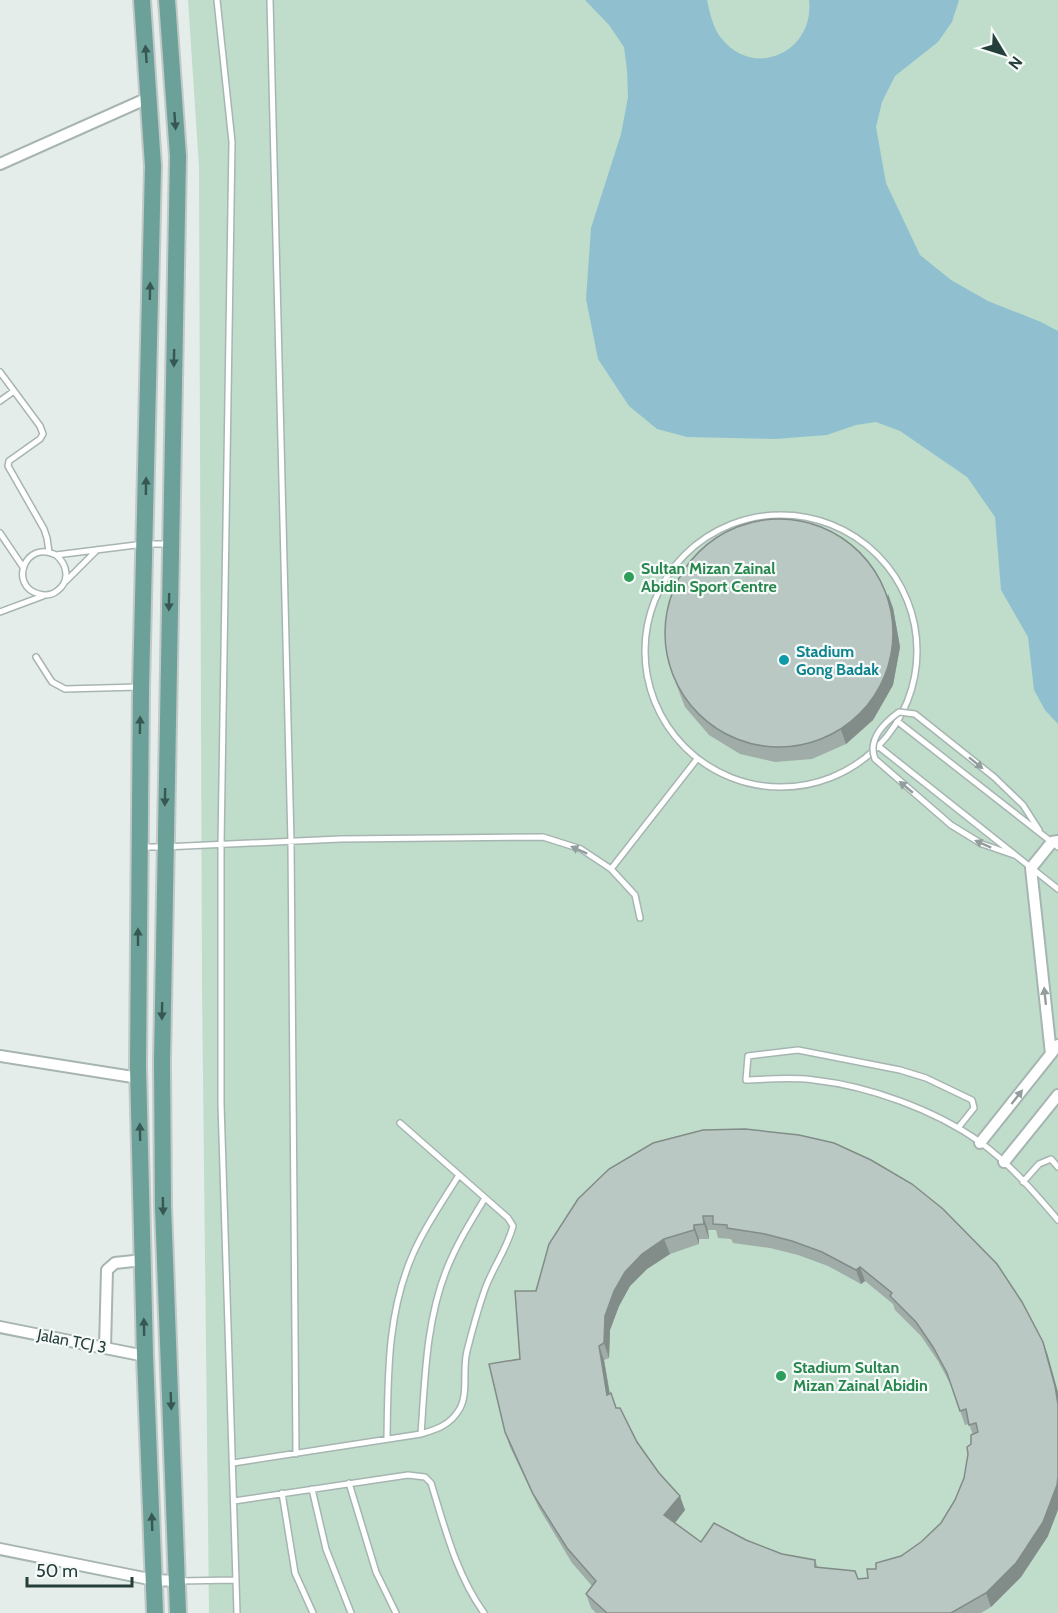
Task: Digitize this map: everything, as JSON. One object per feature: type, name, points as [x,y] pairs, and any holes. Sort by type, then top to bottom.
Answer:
[{"type":"main road","points":[[142,0],[153,166],[138,846],[139,1078],[142,1260],[154,1613]]},
{"type":"main road","points":[[167,0],[178,156],[162,1062],[163,1206],[178,1613]]},
{"type":"street","points":[[0,164],[148,98]]},
{"type":"street","points":[[980,1143],[1054,1050],[1031,868],[1056,843]]},
{"type":"street","points":[[0,1056],[139,1078]]},
{"type":"street","points":[[1004,1162],[1058,1095]]},
{"type":"street","points":[[105,1348],[107,1270],[115,1263],[142,1260]]},
{"type":"street","name":"Jalan TCJ 3","points":[[0,1327],[145,1356]]},
{"type":"street","points":[[0,1549],[154,1581],[177,1581]]},
{"type":"lane","points":[[217,0],[232,142],[221,845],[221,1104],[237,1613]]},
{"type":"lane","points":[[270,0],[291,842],[296,1454]]},
{"type":"lane","points":[[0,372],[40,426],[43,434],[40,439],[9,461],[8,466],[44,529],[49,552]]},
{"type":"lane","points":[[0,401],[14,391]]},
{"type":"lane","points":[[796,516],[826,522],[854,535],[888,566],[910,606],[916,636],[916,659],[913,682],[897,721],[878,746],[849,769],[819,782],[786,787],[741,782],[718,772],[697,759],[668,728],[650,690],[645,648],[649,619],[661,588],[685,555],[708,536],[722,528],[751,518],[796,516]]},
{"type":"lane","points":[[0,533],[23,567]]},
{"type":"lane","points":[[56,555],[144,544],[170,544]]},
{"type":"lane","points":[[0,612],[56,592],[97,550]]},
{"type":"lane","points":[[44,595],[38,594],[27,586],[22,574],[23,567],[31,556],[42,551],[61,559],[66,571],[64,583]]},
{"type":"lane","points":[[36,657],[52,682],[65,689],[141,687]]},
{"type":"lane","points":[[1018,857],[982,844],[951,825],[875,759],[873,740],[883,727],[899,712],[915,714],[994,777],[1023,805],[1040,832]]},
{"type":"lane","points":[[897,721],[1056,843]]},
{"type":"lane","points":[[878,746],[1058,889]]},
{"type":"lane","points":[[611,868],[697,759]]},
{"type":"lane","points":[[138,846],[164,848],[340,839],[543,837],[581,849],[611,868],[635,895],[640,918]]},
{"type":"lane","points":[[958,1128],[974,1108],[972,1100],[926,1078],[900,1070],[798,1050],[747,1056],[746,1080],[783,1078],[815,1080],[858,1087],[906,1104],[958,1128],[1004,1162],[1058,1220]]},
{"type":"lane","points":[[232,1463],[421,1434],[450,1422],[461,1408],[466,1354],[485,1288],[509,1241],[513,1226],[508,1218],[400,1123]]},
{"type":"lane","points":[[1023,1182],[1039,1164],[1051,1159],[1058,1167]]},
{"type":"lane","points":[[387,1439],[389,1350],[398,1298],[412,1256],[425,1229],[459,1175]]},
{"type":"lane","points":[[421,1434],[427,1355],[434,1309],[446,1270],[485,1198]]},
{"type":"lane","points":[[234,1501],[408,1475],[425,1477],[431,1483],[450,1547],[470,1594],[484,1613]]},
{"type":"lane","points":[[349,1483],[376,1572],[396,1613]]},
{"type":"lane","points":[[312,1489],[326,1549],[351,1613]]},
{"type":"lane","points":[[282,1493],[295,1573],[313,1613]]},
{"type":"lane","points":[[177,1581],[236,1580]]},
{"type":"green space","name":"Sultan Mizan Zainal Abidin Sport Centre","points":[[188,0],[1058,0],[1058,1613],[209,1613],[202,988],[199,167]]},
{"type":"water","points":[[585,0],[707,0],[714,26],[722,39],[735,51],[750,57],[766,58],[780,54],[793,46],[803,33],[808,18],[809,0],[959,0],[952,22],[938,42],[895,76],[882,102],[876,127],[886,183],[920,255],[951,280],[988,301],[1058,331],[1058,724],[1045,710],[1034,690],[1028,637],[1001,590],[995,517],[967,477],[900,431],[876,422],[856,425],[827,435],[775,439],[687,437],[657,429],[629,406],[598,359],[586,299],[591,228],[621,134],[628,97],[624,47],[609,25]]},
{"type":"building","name":"Stadium Gong Badak","points":[[768,519],[790,519],[823,527],[843,538],[860,552],[874,569],[885,589],[893,622],[891,655],[885,677],[874,697],[860,714],[843,728],[823,739],[790,747],[768,747],[735,739],[725,734],[706,721],[691,706],[673,677],[665,644],[665,622],[673,589],[678,579],[691,560],[706,545],[735,527]]},
{"type":"building","points":[[745,1129],[799,1135],[834,1143],[871,1160],[912,1184],[943,1209],[997,1264],[1022,1302],[1043,1342],[1058,1405],[1057,1485],[1043,1522],[1016,1563],[986,1593],[951,1613],[607,1613],[586,1594],[596,1581],[567,1548],[533,1494],[505,1432],[489,1364],[520,1359],[515,1291],[536,1291],[549,1244],[578,1199],[609,1169],[653,1143],[703,1130]],"holes":[[[703,1216],[713,1216],[713,1224],[727,1225],[727,1228],[792,1241],[822,1252],[856,1270],[860,1267],[892,1293],[890,1296],[916,1322],[947,1373],[960,1411],[966,1409],[969,1425],[976,1423],[978,1432],[971,1435],[971,1444],[967,1447],[964,1478],[955,1500],[941,1523],[921,1542],[901,1556],[876,1563],[876,1569],[867,1569],[868,1578],[858,1579],[855,1571],[815,1567],[815,1560],[782,1554],[746,1540],[714,1523],[701,1542],[664,1515],[680,1496],[659,1473],[637,1442],[620,1408],[616,1408],[611,1393],[607,1395],[599,1346],[604,1343],[605,1316],[614,1291],[625,1272],[642,1254],[664,1239],[694,1230],[694,1225],[704,1224]]]},
{"type":"place","name":"Sultan Mizan Zainal Abidin Sport Centre","points":[[629,577]]},
{"type":"place","name":"Stadium Gong Badak","points":[[784,660]]},
{"type":"place","name":"Stadium Sultan Mizan Zainal Abidin","points":[[781,1376]]}]
